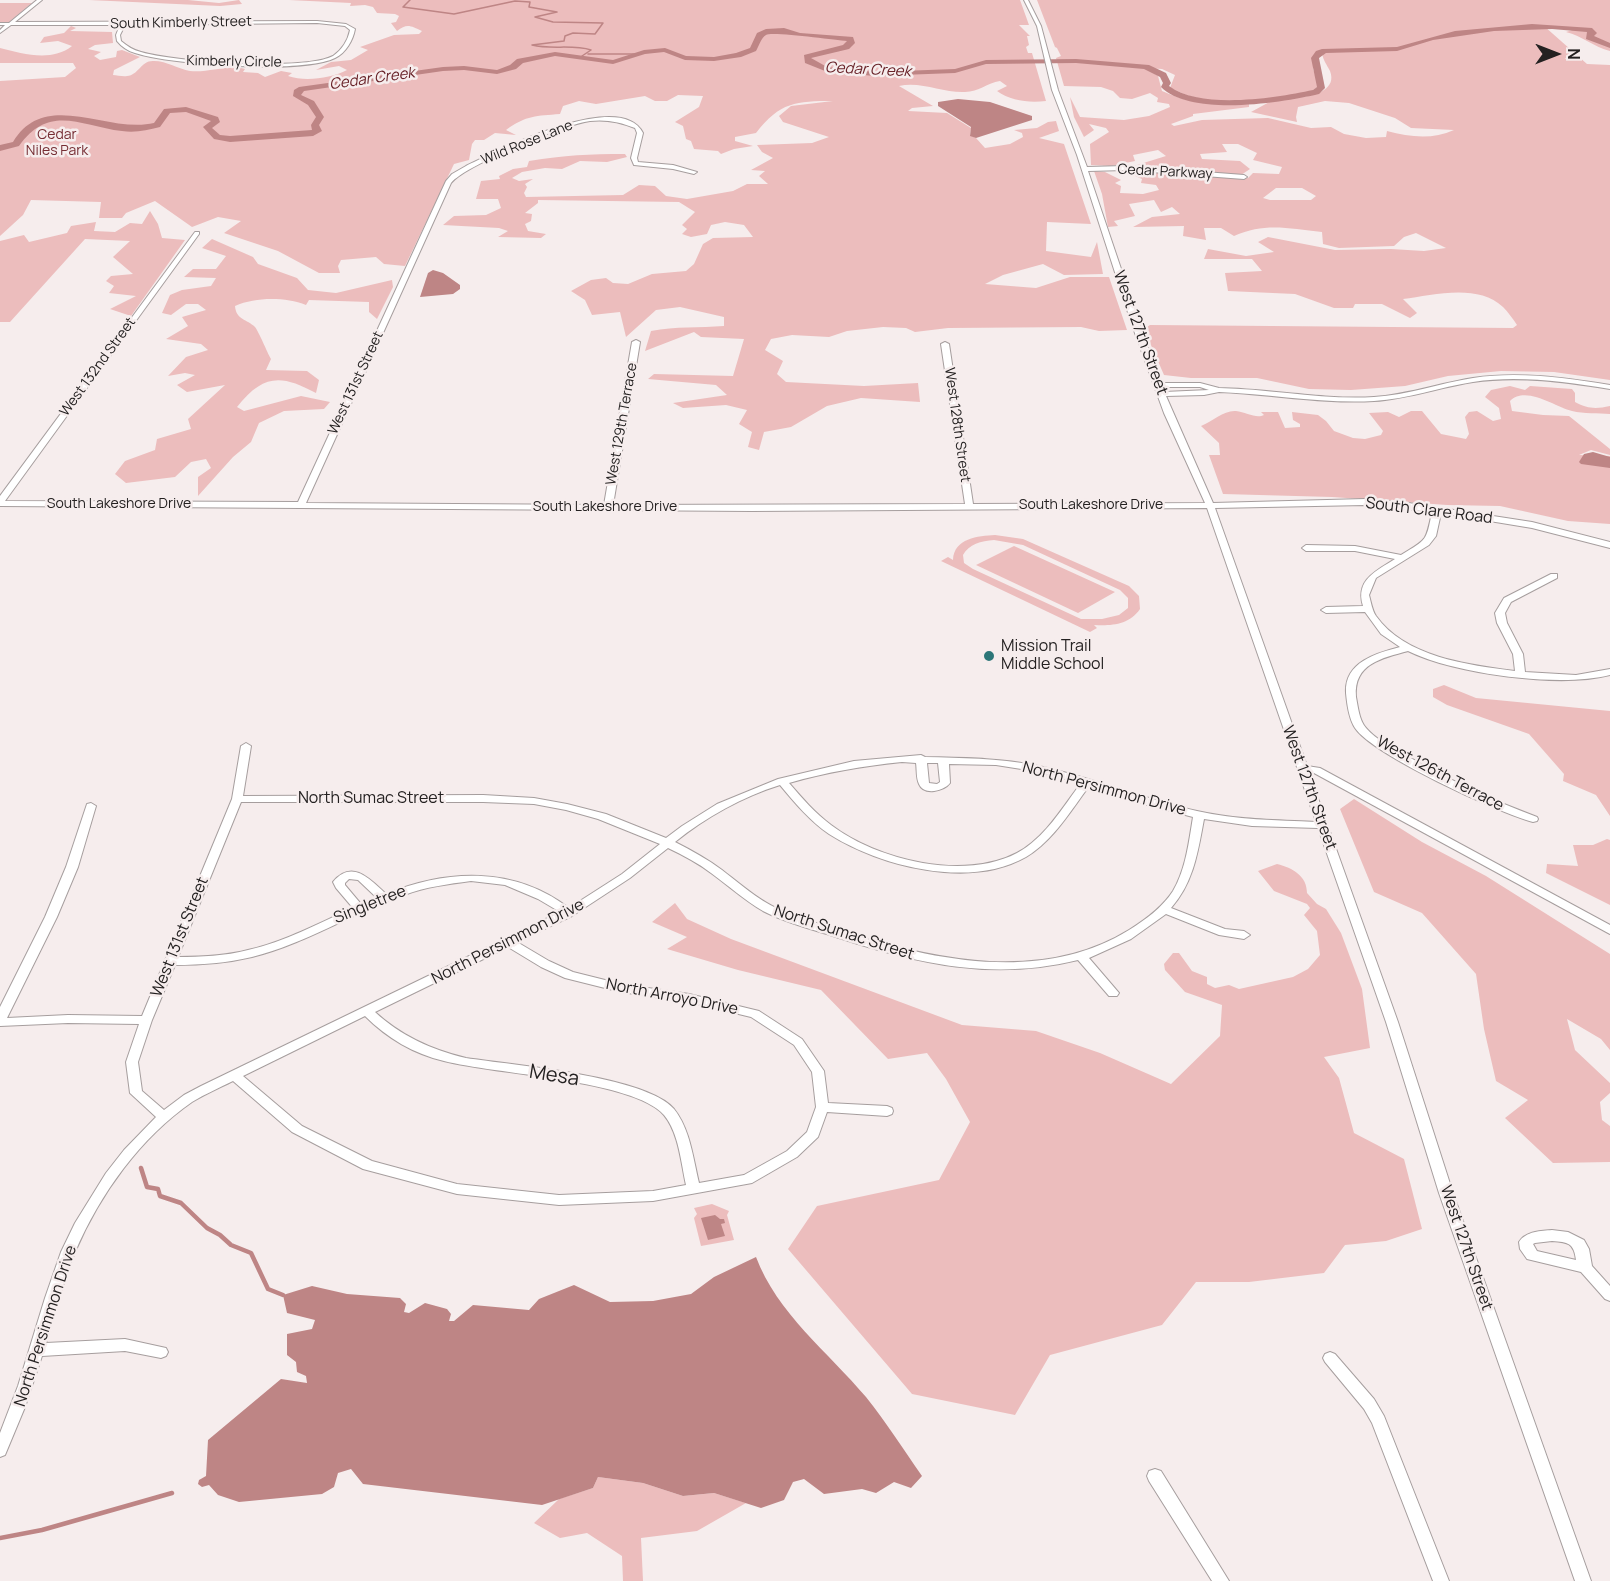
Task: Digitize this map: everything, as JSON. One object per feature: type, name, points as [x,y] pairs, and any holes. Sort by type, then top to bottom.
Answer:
[{"type":"street","points":[[0,32],[40,0]]},
{"type":"street","name":"West 127th Street","points":[[1026,0],[1039,26],[1055,90],[1085,169],[1118,273],[1162,394],[1210,505],[1392,1022],[1446,1193],[1583,1581]]},
{"type":"street","name":"South Kimberly Street","points":[[0,24],[318,22],[336,23],[352,28]]},
{"type":"street","name":"Kimberly Circle","points":[[123,24],[118,35],[119,41],[135,51],[175,60],[220,63],[285,63],[327,59],[341,51],[353,33],[352,28]]},
{"type":"street","name":"Wild Rose Lane","points":[[412,262],[448,182],[454,175],[567,124],[602,120],[631,124],[640,133],[634,158],[636,164],[673,167],[694,172]]},
{"type":"street","name":"Cedar Parkway","points":[[1085,169],[1125,168],[1244,177]]},
{"type":"street","name":"West 132nd Street","points":[[0,503],[197,233]]},
{"type":"street","name":"West 131st Street","points":[[301,505],[412,262]]},
{"type":"street","name":"West 129th Terrace","points":[[608,507],[636,342]]},
{"type":"street","name":"West 128th Street","points":[[945,345],[969,506]]},
{"type":"street","points":[[1162,394],[1204,393],[1219,390],[1262,391],[1305,397],[1355,399],[1400,396],[1459,383],[1497,378],[1544,378],[1610,387]]},
{"type":"street","points":[[1159,385],[1200,385],[1219,390]]},
{"type":"street","name":"South Clare Road","points":[[1210,505],[1365,502],[1437,510],[1533,525],[1610,545]]},
{"type":"street","name":"South Lakeshore Drive","points":[[0,503],[608,507],[1210,505]]},
{"type":"street","points":[[1437,510],[1432,536],[1426,543],[1372,577],[1364,595],[1372,616],[1387,632],[1410,647],[1447,663],[1560,679],[1591,678],[1610,672]]},
{"type":"street","points":[[1306,548],[1351,546],[1374,549],[1403,558]]},
{"type":"street","points":[[1520,674],[1518,654],[1502,623],[1500,613],[1507,600],[1554,576]]},
{"type":"street","points":[[1326,610],[1369,609]]},
{"type":"street","name":"West 126th Terrace","points":[[1410,647],[1366,663],[1354,673],[1351,688],[1360,729],[1387,749],[1505,809],[1533,819]]},
{"type":"street","name":"West 131st Street","points":[[166,1116],[157,1112],[135,1093],[132,1062],[169,962],[237,798],[246,746]]},
{"type":"street","points":[[921,758],[924,784],[933,788],[945,783],[943,759]]},
{"type":"street","name":"North Persimmon Drive","points":[[0,1450],[19,1407],[38,1350],[58,1277],[79,1230],[131,1150],[166,1116],[189,1098],[234,1075],[510,944],[568,913],[626,876],[721,806],[782,781],[854,764],[921,758],[1015,765],[1088,781],[1151,803],[1199,815],[1252,823],[1322,825]]},
{"type":"street","points":[[1302,769],[1316,770],[1610,930]]},
{"type":"street","points":[[782,781],[824,823],[853,842],[900,860],[959,870],[1007,862],[1031,849],[1088,781]]},
{"type":"street","name":"North Sumac Street","points":[[237,798],[492,799],[541,802],[588,813],[668,843],[706,864],[744,894],[771,910],[797,921],[909,956],[943,963],[992,967],[1032,964],[1081,956],[1125,938],[1144,926],[1164,909],[1181,885],[1191,855],[1199,815]]},
{"type":"street","points":[[91,806],[72,867],[51,917],[0,1021],[146,1020]]},
{"type":"street","points":[[359,908],[340,886],[341,879],[347,876],[361,877],[384,898]]},
{"type":"street","name":"Singletree","points":[[169,962],[228,958],[249,954],[286,941],[384,898],[443,881],[509,880],[529,888],[568,913]]},
{"type":"street","points":[[1164,909],[1223,932],[1244,935]]},
{"type":"street","name":"North Arroyo Drive","points":[[234,1075],[297,1129],[368,1165],[457,1189],[559,1200],[653,1196],[747,1179],[792,1154],[813,1134],[822,1107],[818,1071],[798,1042],[755,1014],[689,998],[621,988],[569,975],[510,944]]},
{"type":"street","points":[[1081,956],[1113,993]]},
{"type":"street","name":"Mesa","points":[[367,1011],[406,1043],[445,1058],[599,1083],[642,1094],[667,1110],[680,1137],[694,1189]]},
{"type":"street","points":[[822,1107],[887,1111]]},
{"type":"street","points":[[1586,1268],[1610,1295]]},
{"type":"street","points":[[38,1350],[125,1345],[161,1352]]},
{"type":"street","points":[[1330,1358],[1369,1404],[1379,1421],[1441,1581]]},
{"type":"street","points":[[1155,1476],[1221,1581]]},
{"type":"green space","points":[[89,0],[188,0],[219,3],[239,0],[242,4],[220,6]]},
{"type":"green space","name":"Cedar Niles Park","points":[[289,0],[1020,0],[1029,25],[1019,25],[1030,36],[1027,36],[1029,45],[1026,47],[1028,53],[1032,53],[1046,101],[1033,102],[1008,97],[997,91],[1007,86],[1000,81],[975,91],[965,92],[916,85],[899,86],[933,106],[912,108],[908,111],[947,113],[971,128],[970,135],[985,148],[1010,144],[1023,137],[1022,133],[1014,130],[1037,128],[1048,122],[1056,121],[1059,131],[1039,138],[1064,144],[1091,224],[1047,222],[1046,251],[1091,257],[1097,242],[1103,274],[1064,275],[1043,264],[1003,275],[985,284],[1036,288],[1070,277],[1109,277],[1127,330],[1099,331],[1081,327],[948,328],[915,332],[906,328],[883,327],[847,331],[829,337],[792,335],[771,339],[765,350],[783,361],[777,374],[786,382],[864,386],[918,383],[920,402],[861,398],[827,406],[791,427],[764,432],[759,450],[748,447],[752,432],[739,424],[747,410],[726,405],[683,408],[673,403],[727,395],[716,385],[648,379],[654,374],[733,376],[744,339],[701,337],[694,332],[645,351],[651,331],[724,326],[724,317],[680,307],[656,310],[626,337],[620,312],[592,315],[585,300],[571,291],[591,280],[606,278],[613,283],[628,284],[652,274],[686,271],[694,264],[703,244],[713,238],[753,237],[744,225],[725,222],[711,225],[707,234],[691,237],[682,234],[687,229],[682,225],[695,212],[679,202],[538,200],[538,203],[525,213],[532,214],[531,221],[525,224],[528,231],[546,234],[541,238],[498,237],[508,231],[499,228],[443,225],[454,216],[486,215],[501,208],[498,199],[476,199],[481,181],[500,179],[499,176],[513,169],[527,167],[529,161],[554,157],[625,154],[627,157],[607,162],[580,161],[562,169],[545,168],[522,172],[512,178],[519,181],[533,179],[525,184],[526,197],[623,195],[639,185],[655,186],[666,196],[687,199],[733,191],[747,184],[768,184],[759,176],[765,171],[751,170],[773,158],[762,152],[757,145],[812,143],[829,137],[783,122],[779,116],[791,106],[833,101],[799,103],[781,109],[756,133],[735,137],[735,141],[753,146],[721,154],[718,151],[694,149],[691,141],[686,139],[683,126],[675,122],[699,107],[703,96],[678,95],[667,101],[655,101],[645,96],[596,104],[579,101],[563,106],[560,114],[526,119],[506,130],[516,135],[495,133],[484,140],[475,140],[469,160],[454,164],[405,266],[384,264],[376,257],[341,260],[338,266],[340,273],[319,273],[278,251],[224,233],[241,221],[218,217],[192,227],[155,201],[126,213],[122,218],[99,218],[101,202],[31,200],[23,215],[0,236],[0,81],[65,77],[76,68],[73,63],[0,63],[0,48],[37,55],[56,54],[72,46],[58,41],[40,43],[44,37],[64,33],[71,26],[76,28],[70,31],[112,32],[113,43],[95,45],[88,49],[101,52],[94,56],[100,60],[116,57],[117,51],[122,50],[140,57],[114,70],[113,75],[131,75],[146,63],[154,61],[190,71],[239,68],[245,69],[243,72],[258,73],[265,77],[281,71],[292,73],[288,76],[295,78],[310,79],[326,77],[347,70],[339,66],[316,70],[331,62],[351,60],[368,50],[360,47],[394,35],[419,34],[422,31],[409,26],[397,31],[391,23],[396,22],[399,16],[377,13],[373,7],[365,5],[350,6],[351,3]]},
{"type":"green space","points":[[1037,0],[1610,0],[1610,51],[1566,32],[1579,28],[1544,26],[1587,64],[1610,65],[1610,380],[1554,372],[1501,371],[1448,376],[1405,386],[1351,390],[1309,389],[1257,378],[1191,378],[1164,375],[1144,329],[1150,325],[1513,328],[1517,325],[1503,307],[1493,300],[1468,293],[1441,293],[1403,299],[1417,313],[1410,318],[1382,304],[1355,304],[1353,308],[1334,308],[1295,294],[1228,291],[1225,273],[1262,271],[1252,259],[1204,259],[1208,249],[1246,256],[1274,252],[1258,242],[1268,237],[1335,250],[1424,251],[1446,248],[1416,233],[1404,237],[1394,246],[1339,248],[1323,244],[1322,232],[1288,228],[1257,229],[1234,236],[1221,228],[1204,228],[1206,240],[1183,236],[1184,226],[1133,227],[1152,217],[1180,214],[1172,207],[1161,212],[1154,200],[1129,204],[1135,216],[1114,221],[1118,226],[1108,227],[1102,194],[1094,171],[1105,172],[1121,180],[1115,183],[1121,186],[1120,193],[1143,194],[1159,190],[1156,185],[1141,183],[1142,179],[1133,175],[1141,170],[1190,174],[1203,178],[1210,176],[1248,178],[1253,173],[1279,174],[1282,167],[1253,160],[1257,153],[1238,144],[1222,144],[1227,152],[1200,154],[1202,159],[1240,161],[1250,169],[1241,175],[1137,165],[1166,156],[1158,150],[1133,155],[1135,161],[1111,166],[1091,165],[1090,144],[1109,132],[1106,128],[1089,124],[1094,130],[1084,137],[1074,117],[1070,97],[1080,117],[1124,120],[1149,116],[1170,107],[1169,104],[1157,102],[1158,98],[1150,93],[1132,99],[1120,98],[1113,91],[1101,87],[1064,86],[1056,58],[1061,56],[1055,47]],"holes":[[[1322,53],[1330,71],[1331,82],[1319,93],[1303,97],[1319,86],[1313,69],[1314,56]],[[1146,68],[1162,69],[1175,75],[1170,88],[1186,95],[1212,102],[1240,103],[1210,104],[1181,98],[1162,91],[1158,76]],[[1273,100],[1251,112],[1297,122],[1298,107],[1325,101],[1349,103],[1395,118],[1411,128],[1454,130],[1421,137],[1387,131],[1386,137],[1366,138],[1344,134],[1331,127],[1311,128],[1268,118],[1202,120],[1174,126],[1171,124],[1193,116],[1193,114],[1249,107],[1249,104]],[[1276,188],[1302,188],[1316,196],[1311,200],[1263,198]]]},
{"type":"green space","points":[[0,3],[32,3],[8,23],[0,24]]},
{"type":"green space","points":[[150,211],[158,224],[162,238],[185,240],[131,316],[110,309],[136,296],[109,293],[114,286],[106,281],[111,276],[133,274],[113,257],[130,241],[85,239],[10,322],[0,322],[0,241],[24,235],[29,242],[67,233],[71,226],[96,222],[94,231],[115,232],[130,223],[142,224]]},
{"type":"green space","points":[[212,239],[253,257],[258,264],[297,278],[308,290],[336,293],[392,280],[393,287],[377,319],[369,312],[369,302],[309,300],[306,305],[270,299],[235,306],[237,314],[252,324],[261,337],[271,359],[266,370],[307,371],[319,380],[316,393],[293,383],[273,380],[255,388],[237,407],[244,411],[301,396],[330,402],[324,409],[284,411],[259,423],[251,442],[233,457],[198,496],[198,477],[211,468],[206,459],[191,462],[175,477],[126,483],[115,474],[125,461],[155,450],[157,439],[191,429],[188,419],[225,385],[187,392],[177,385],[195,375],[185,373],[168,376],[186,357],[208,350],[201,344],[166,339],[188,326],[182,317],[206,310],[198,304],[186,304],[171,315],[162,313],[170,295],[182,290],[211,286],[216,278],[184,277],[193,269],[216,269],[226,256],[202,248]]},
{"type":"green space","points":[[1510,386],[1525,390],[1530,386],[1572,389],[1575,393],[1575,402],[1592,408],[1610,406],[1610,414],[1581,413],[1532,396],[1524,395],[1510,401],[1512,411],[1569,416],[1610,449],[1610,455],[1591,450],[1579,455],[1610,456],[1610,524],[1568,521],[1500,506],[1223,494],[1209,455],[1220,455],[1219,443],[1201,426],[1223,414],[1236,411],[1258,416],[1264,415],[1261,412],[1278,412],[1285,428],[1300,427],[1300,424],[1293,420],[1292,412],[1318,415],[1334,431],[1353,438],[1365,439],[1381,435],[1383,431],[1369,413],[1388,412],[1399,417],[1411,411],[1422,411],[1441,434],[1466,439],[1469,434],[1465,417],[1469,412],[1477,411],[1493,421],[1501,419],[1499,408],[1485,397],[1491,390]]},
{"type":"green space","points":[[995,535],[1023,539],[1129,586],[1139,596],[1140,609],[1125,621],[1113,625],[1094,625],[1097,628],[1090,632],[941,561],[948,557],[953,560],[958,547],[968,540]],"holes":[[[994,540],[1023,545],[1120,590],[1128,598],[1128,608],[1119,615],[1102,619],[1081,619],[964,563],[963,555],[966,551],[980,542]]]},
{"type":"green space","points":[[1014,546],[1115,592],[1078,613],[976,565]]},
{"type":"green space","points":[[1444,685],[1476,698],[1610,711],[1610,816],[1596,795],[1563,781],[1564,774],[1529,734],[1447,705],[1433,697],[1433,689]]},
{"type":"green space","points":[[1354,799],[1422,842],[1486,876],[1610,954],[1610,1050],[1601,1039],[1567,1019],[1575,1050],[1610,1083],[1610,1093],[1600,1102],[1602,1120],[1610,1126],[1610,1162],[1553,1163],[1505,1118],[1528,1100],[1496,1081],[1484,1029],[1476,974],[1422,913],[1374,892],[1340,809]]},
{"type":"green space","points":[[1607,839],[1610,840],[1610,905],[1546,873],[1547,864],[1578,866],[1573,845],[1593,845]]},
{"type":"green space","points":[[1277,864],[1294,870],[1302,877],[1307,893],[1317,904],[1326,909],[1341,933],[1362,989],[1370,1048],[1324,1057],[1339,1078],[1354,1133],[1404,1159],[1422,1229],[1386,1241],[1345,1245],[1324,1273],[1249,1282],[1196,1282],[1162,1325],[1050,1355],[1015,1415],[912,1394],[788,1249],[817,1206],[939,1180],[970,1122],[946,1079],[927,1053],[888,1059],[821,990],[738,970],[667,949],[687,937],[652,922],[675,903],[687,919],[731,939],[962,1025],[1036,1031],[1100,1053],[1171,1084],[1220,1036],[1222,1005],[1185,992],[1165,970],[1164,964],[1173,953],[1179,953],[1192,971],[1207,977],[1207,984],[1215,988],[1229,985],[1239,989],[1293,977],[1308,969],[1320,955],[1317,931],[1304,915],[1310,908],[1307,904],[1274,891],[1258,871]]},
{"type":"green space","points":[[712,1204],[729,1211],[727,1215],[734,1240],[701,1246],[694,1218],[697,1214],[694,1208]]},
{"type":"green space","points":[[598,1477],[643,1483],[683,1496],[714,1493],[746,1503],[697,1531],[641,1538],[643,1581],[623,1581],[622,1556],[587,1533],[560,1538],[534,1523],[559,1499],[593,1488]]},
{"type":"shaded area","points":[[958,99],[990,102],[1032,116],[1032,120],[976,138],[970,136],[971,127],[938,106],[938,102]]},
{"type":"shaded area","points":[[433,270],[443,273],[460,285],[460,289],[453,294],[420,297],[428,273]]},
{"type":"shaded area","points":[[1593,452],[1610,457],[1610,468],[1579,462],[1584,454]]},
{"type":"shaded area","points":[[715,1215],[724,1219],[725,1223],[721,1224],[725,1236],[708,1240],[701,1218]]},
{"type":"shaded area","points":[[756,1257],[765,1277],[790,1314],[866,1397],[922,1476],[911,1488],[894,1482],[876,1493],[862,1489],[824,1494],[804,1479],[793,1482],[784,1500],[761,1508],[714,1493],[683,1496],[643,1483],[598,1477],[593,1488],[542,1505],[363,1484],[351,1469],[338,1473],[334,1487],[322,1494],[239,1502],[218,1495],[209,1485],[202,1487],[198,1484],[199,1480],[206,1476],[208,1440],[281,1379],[307,1383],[306,1376],[297,1372],[296,1362],[287,1355],[287,1334],[312,1329],[315,1320],[287,1313],[283,1295],[312,1286],[347,1294],[400,1298],[406,1304],[404,1312],[409,1313],[425,1303],[447,1309],[451,1314],[449,1321],[454,1321],[473,1305],[529,1310],[539,1299],[574,1285],[610,1302],[653,1301],[691,1294],[714,1277]]},
{"type":"waterway","points":[[410,0],[403,7],[454,14],[515,1],[530,2],[529,7],[557,12],[535,17],[553,22],[603,23],[595,34],[573,33],[565,36],[564,41],[532,45],[577,47],[591,50],[582,56]]},
{"type":"waterway","name":"Cedar Creek","points":[[0,148],[16,144],[26,130],[42,120],[59,117],[75,118],[123,128],[140,129],[157,125],[167,111],[181,109],[215,119],[216,122],[207,127],[217,137],[230,139],[313,133],[318,131],[315,125],[320,117],[311,103],[297,96],[297,92],[302,89],[443,69],[464,68],[497,72],[513,67],[520,61],[555,54],[613,62],[644,52],[665,50],[685,58],[714,59],[738,55],[753,49],[760,35],[766,31],[784,30],[799,35],[850,39],[851,43],[846,47],[807,57],[808,61],[825,69],[874,74],[955,71],[986,62],[1076,61],[1146,67],[1163,75],[1167,83],[1165,87],[1175,95],[1192,99],[1237,102],[1283,98],[1316,92],[1321,88],[1315,58],[1319,53],[1325,51],[1397,49],[1432,38],[1455,34],[1532,27],[1589,30],[1593,33],[1589,37],[1610,46]]},
{"type":"waterway","points":[[588,54],[635,54]]},
{"type":"waterway","points":[[141,1168],[147,1187],[158,1189],[160,1196],[181,1203],[207,1228],[220,1235],[231,1245],[251,1253],[268,1289],[283,1295]]},
{"type":"waterway","points":[[0,1538],[42,1530],[172,1493]]},
{"type":"place","name":"Mission Trail Middle School","points":[[989,656]]}]
